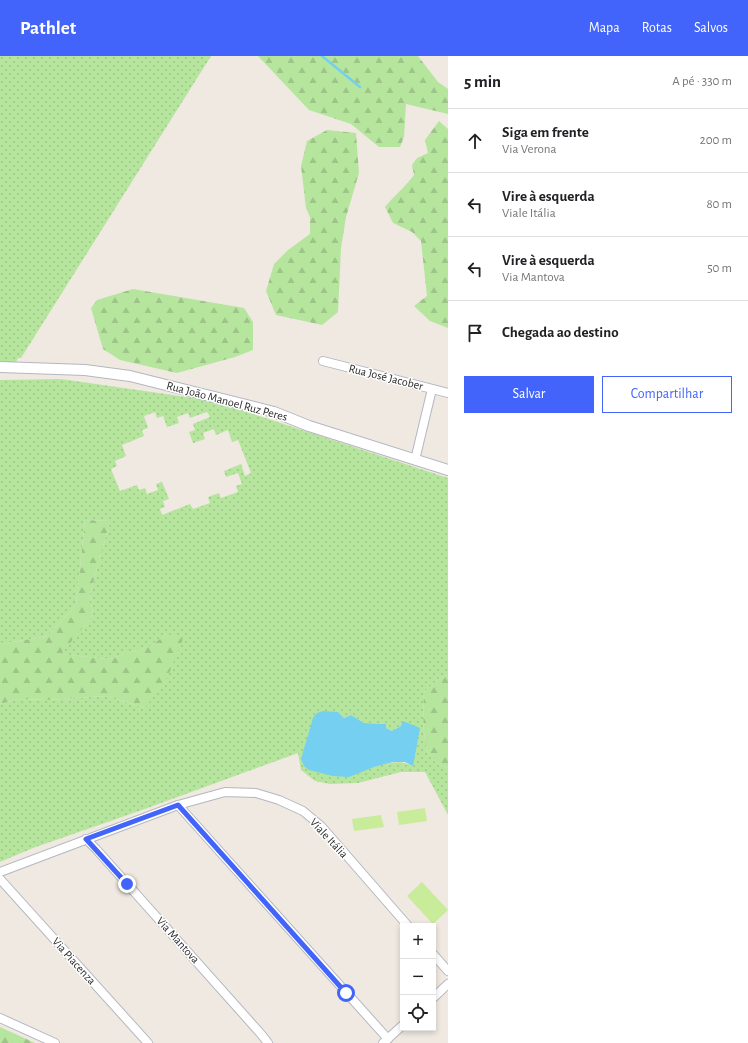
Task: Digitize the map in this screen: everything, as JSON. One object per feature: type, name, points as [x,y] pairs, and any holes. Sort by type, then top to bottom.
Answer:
[{"type":"street","name":"Rua José Jacober","points":[[323,361],[448,393]]},
{"type":"street","name":"Rua João Manoel Ruz Peres","points":[[0,368],[85,370],[130,376],[274,412],[309,426],[448,470]]},
{"type":"street","points":[[415,460],[432,389]]},
{"type":"street","name":"Viale Itália","points":[[0,872],[178,805],[225,792],[256,793],[279,800],[303,811],[321,826],[405,923]]},
{"type":"street","points":[[178,805],[385,1041],[400,1028]]},
{"type":"street","name":"Via Mantova","points":[[86,839],[268,1043]]},
{"type":"street","name":"Via Piacenza","points":[[0,879],[148,1043]]},
{"type":"street","points":[[436,957],[448,971]]},
{"type":"street","points":[[436,995],[448,984]]},
{"type":"street","points":[[0,1018],[55,1043]]},
{"type":"green space","points":[[0,56],[211,56],[21,358],[18,358],[15,364],[0,364]]},
{"type":"green space","points":[[258,56],[418,56],[438,82],[448,89],[448,114],[406,104],[404,137],[400,147],[379,147],[351,124],[309,110]]},
{"type":"green space","points":[[439,121],[448,129],[448,328],[430,321],[414,306],[427,296],[421,241],[412,232],[393,223],[385,207],[414,175],[412,165],[417,158],[428,153],[425,140]]},
{"type":"green space","points":[[327,130],[356,133],[359,173],[346,217],[341,248],[338,312],[322,325],[276,315],[266,291],[274,264],[288,250],[310,234],[310,217],[306,208],[301,166],[307,141]]},
{"type":"green space","points":[[133,289],[244,308],[253,322],[253,350],[235,357],[177,373],[120,360],[103,349],[91,308],[97,300]]},
{"type":"green space","points":[[61,379],[214,401],[448,478],[448,675],[441,677],[424,692],[423,718],[425,738],[430,755],[435,762],[448,768],[448,815],[425,772],[401,772],[358,783],[330,784],[315,781],[301,770],[298,753],[33,848],[0,862],[0,704],[18,699],[47,700],[106,696],[145,708],[167,634],[150,646],[109,659],[60,654],[93,615],[90,594],[110,521],[85,520],[76,605],[48,636],[0,644],[0,380]],"holes":[[[155,412],[157,418],[163,416],[167,427],[179,423],[177,417],[188,413],[190,418],[207,412],[210,417],[193,424],[195,430],[189,432],[193,443],[205,439],[203,433],[214,429],[216,435],[228,430],[232,442],[238,440],[251,473],[245,476],[241,464],[224,471],[226,477],[238,473],[242,484],[236,486],[238,492],[221,498],[219,493],[208,497],[210,503],[193,509],[190,504],[162,515],[160,509],[165,507],[163,501],[169,499],[162,482],[156,484],[158,490],[147,494],[145,488],[139,490],[137,485],[120,491],[111,469],[117,466],[115,461],[126,456],[122,445],[144,436],[142,430],[148,428],[144,416]],[[338,712],[344,718],[351,715],[364,723],[386,724],[386,728],[392,731],[401,726],[413,766],[398,762],[374,767]]]},
{"type":"green space","points":[[85,520],[110,521],[90,594],[93,615],[61,654],[109,659],[150,646],[167,634],[183,639],[168,676],[145,708],[106,696],[47,700],[18,699],[0,704],[0,644],[48,636],[76,605]]},
{"type":"green space","points":[[448,675],[448,768],[435,762],[430,755],[425,738],[423,718],[424,692],[441,677]]},
{"type":"green space","points":[[425,808],[427,821],[399,825],[397,812]]},
{"type":"green space","points":[[381,815],[384,827],[354,831],[352,819]]},
{"type":"green space","points":[[422,882],[448,910],[434,923],[432,923],[407,896]]},
{"type":"green space","points":[[0,1027],[35,1043],[0,1043]]},
{"type":"water","points":[[323,711],[338,712],[344,718],[351,715],[364,723],[386,724],[386,728],[392,731],[401,726],[403,721],[420,728],[413,766],[405,762],[393,762],[374,767],[349,777],[333,776],[309,770],[304,766],[301,759],[313,718],[317,713]]},
{"type":"waterway","points":[[322,56],[360,87]]},
{"type":"route","points":[[127,884],[86,839],[178,805],[346,993]]}]
